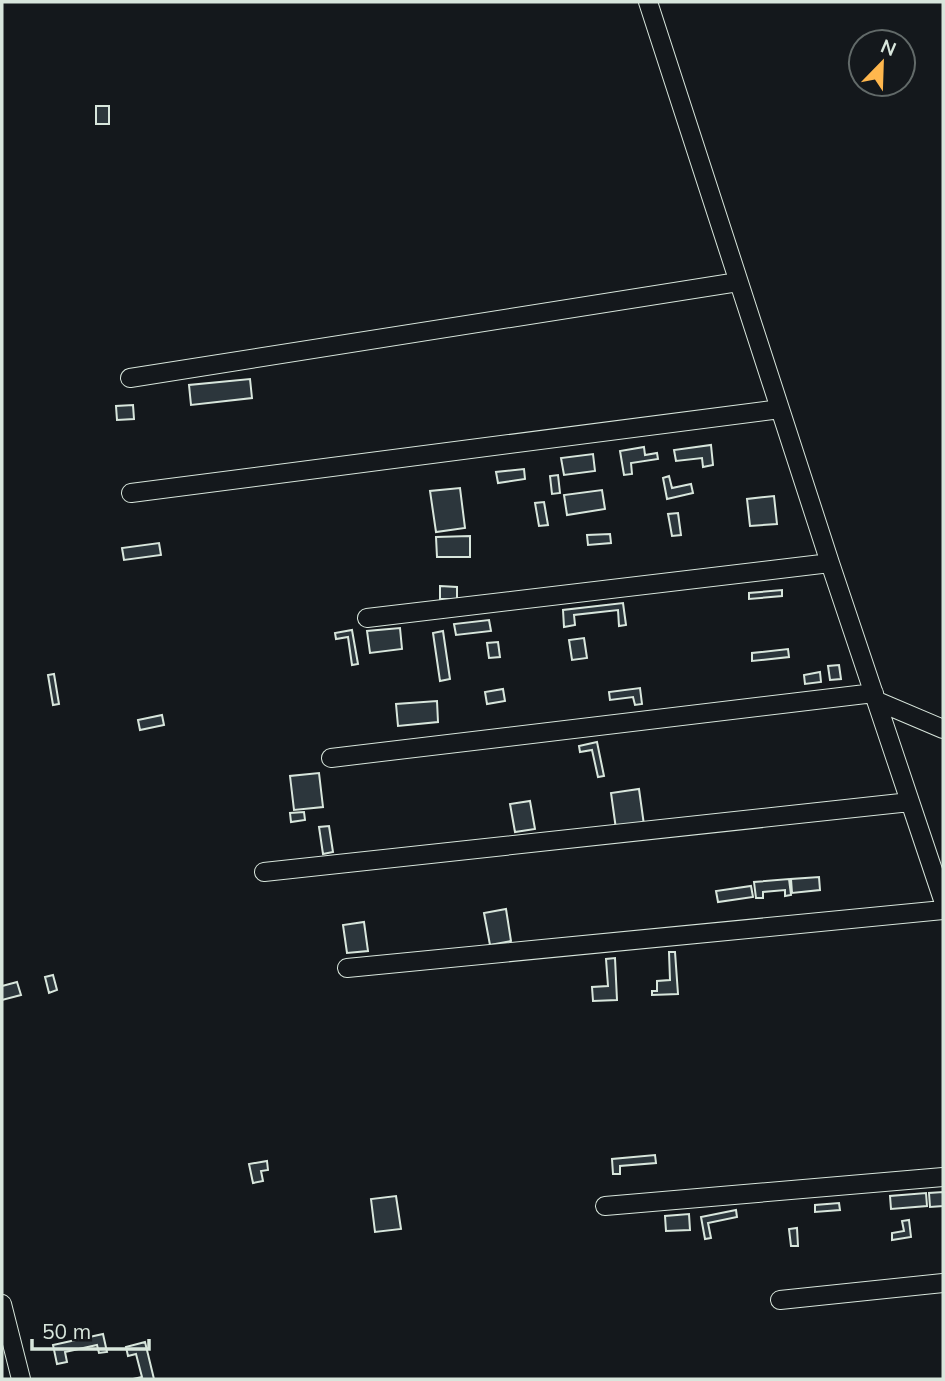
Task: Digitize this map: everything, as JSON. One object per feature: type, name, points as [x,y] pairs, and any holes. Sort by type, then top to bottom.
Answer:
[{"type":"street","points":[[648,2],[830,563],[943,900]]},
{"type":"street","points":[[131,378],[738,282]]},
{"type":"street","points":[[131,494],[780,409]]},
{"type":"street","points":[[367,618],[830,563]]},
{"type":"street","points":[[331,758],[875,697],[943,729]]},
{"type":"street","points":[[264,872],[910,802]]},
{"type":"street","points":[[347,968],[943,910]]},
{"type":"street","points":[[605,1206],[943,1177]]},
{"type":"street","points":[[780,1300],[943,1283]]},
{"type":"street","points":[[2,1304],[21,1379]]},
{"type":"building","points":[[96,106],[109,106],[109,124],[96,124]]},
{"type":"building","points":[[250,379],[252,398],[191,405],[189,385]]},
{"type":"building","points":[[133,405],[134,419],[117,420],[116,406]]},
{"type":"building","points":[[711,445],[713,465],[703,467],[702,458],[676,461],[674,450]]},
{"type":"building","points":[[644,447],[645,455],[657,453],[658,459],[631,463],[632,474],[624,475],[620,451]]},
{"type":"building","points":[[593,454],[595,471],[564,475],[561,458]]},
{"type":"building","points":[[524,469],[525,479],[498,483],[496,472]]},
{"type":"building","points":[[558,475],[560,493],[552,494],[550,476]]},
{"type":"building","points":[[669,476],[672,488],[691,484],[693,493],[667,499],[663,478]]},
{"type":"building","points":[[460,488],[465,528],[436,532],[430,491]]},
{"type":"building","points":[[602,490],[605,509],[567,515],[564,495]]},
{"type":"building","points":[[774,496],[777,524],[750,526],[747,499]]},
{"type":"building","points":[[544,502],[548,525],[539,526],[535,503]]},
{"type":"building","points":[[678,513],[681,535],[672,536],[668,514]]},
{"type":"building","points":[[610,534],[611,543],[588,545],[587,535]]},
{"type":"building","points":[[470,536],[470,557],[437,557],[436,537]]},
{"type":"building","points":[[159,543],[161,555],[124,560],[122,548]]},
{"type":"building","points":[[440,586],[457,587],[457,599],[440,599]]},
{"type":"building","points":[[782,590],[782,596],[749,599],[749,593]]},
{"type":"building","points":[[623,603],[626,625],[619,626],[618,610],[574,615],[575,625],[564,627],[563,610]]},
{"type":"building","points":[[489,620],[491,631],[456,635],[454,624]]},
{"type":"building","points":[[400,628],[402,649],[370,653],[367,631]]},
{"type":"building","points":[[352,630],[358,664],[352,665],[348,637],[336,639],[335,633]]},
{"type":"building","points":[[443,631],[450,679],[440,681],[433,633]]},
{"type":"building","points":[[584,638],[587,658],[572,660],[569,640]]},
{"type":"building","points":[[498,642],[500,657],[489,658],[487,643]]},
{"type":"building","points":[[788,649],[789,657],[752,661],[752,653]]},
{"type":"building","points":[[839,665],[841,679],[830,680],[828,666]]},
{"type":"building","points":[[820,672],[821,682],[805,684],[804,675]]},
{"type":"building","points":[[54,674],[59,704],[53,705],[48,675]]},
{"type":"building","points":[[640,688],[642,704],[635,705],[633,697],[610,700],[609,692]]},
{"type":"building","points":[[503,689],[505,701],[487,704],[485,692]]},
{"type":"building","points":[[437,701],[438,722],[398,726],[396,704]]},
{"type":"building","points":[[162,715],[164,725],[140,730],[138,720]]},
{"type":"building","points":[[597,742],[604,776],[598,777],[592,750],[580,752],[579,746]]},
{"type":"building","points":[[319,773],[323,807],[294,810],[290,776]]},
{"type":"building","points":[[639,789],[644,825],[616,829],[611,793]]},
{"type":"building","points":[[530,801],[535,829],[515,832],[510,804]]},
{"type":"building","points":[[304,812],[305,820],[291,822],[290,813]]},
{"type":"building","points":[[329,826],[333,852],[323,854],[319,827]]},
{"type":"building","points":[[819,877],[820,890],[792,893],[791,879]]},
{"type":"building","points":[[789,879],[791,895],[785,896],[785,890],[763,892],[763,898],[756,898],[754,882]]},
{"type":"building","points":[[751,886],[753,897],[718,902],[716,891]]},
{"type":"building","points":[[506,909],[511,941],[490,945],[484,913]]},
{"type":"building","points":[[364,922],[368,951],[347,953],[343,925]]},
{"type":"building","points":[[669,952],[675,952],[678,994],[652,995],[652,991],[657,991],[657,981],[670,980]]},
{"type":"building","points":[[615,958],[617,1000],[593,1001],[592,987],[608,986],[606,959]]},
{"type":"building","points":[[53,975],[57,990],[49,993],[45,977]]},
{"type":"building","points":[[17,982],[21,995],[2,1000],[2,986]]},
{"type":"building","points":[[655,1155],[656,1163],[620,1166],[620,1174],[613,1174],[612,1159]]},
{"type":"building","points":[[267,1161],[268,1170],[261,1171],[263,1181],[253,1183],[249,1164]]},
{"type":"building","points":[[943,1192],[943,1206],[930,1207],[929,1193]]},
{"type":"building","points":[[926,1193],[927,1206],[891,1209],[890,1196]]},
{"type":"building","points":[[396,1196],[401,1229],[375,1232],[371,1199]]},
{"type":"building","points":[[839,1203],[840,1210],[815,1212],[815,1205]]},
{"type":"building","points":[[736,1210],[737,1217],[708,1223],[711,1238],[705,1239],[701,1217]]},
{"type":"building","points":[[689,1214],[690,1230],[666,1231],[665,1216]]},
{"type":"building","points":[[909,1220],[911,1237],[892,1240],[892,1233],[904,1231],[902,1221]]},
{"type":"building","points":[[797,1228],[798,1246],[791,1246],[789,1229]]},
{"type":"building","points":[[103,1334],[107,1352],[99,1353],[97,1345],[65,1352],[67,1362],[57,1364],[53,1345]]},
{"type":"building","points":[[145,1342],[154,1379],[133,1379],[142,1377],[136,1354],[128,1356],[126,1347]]}]
